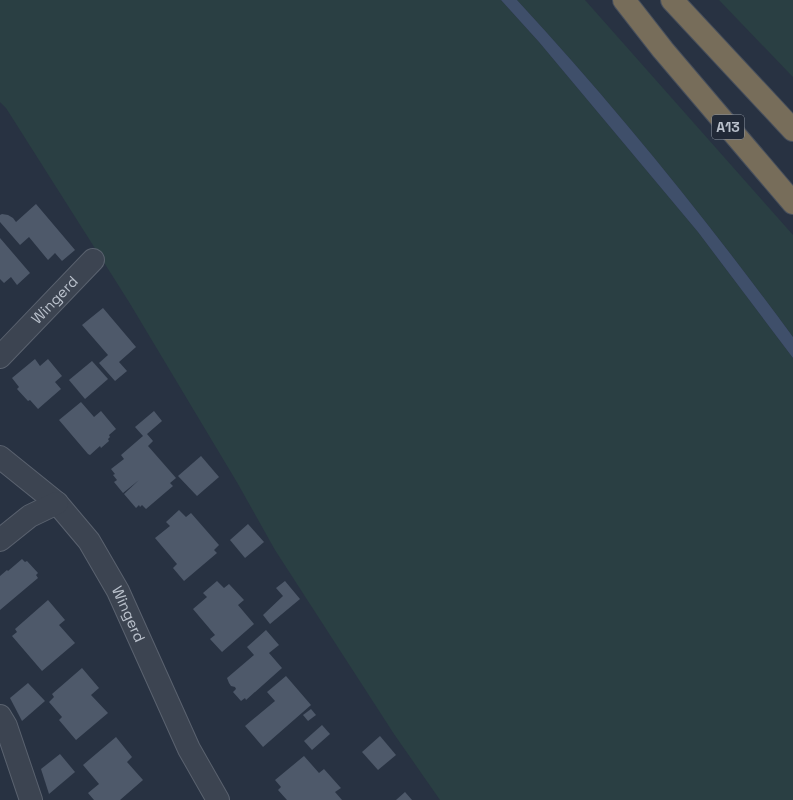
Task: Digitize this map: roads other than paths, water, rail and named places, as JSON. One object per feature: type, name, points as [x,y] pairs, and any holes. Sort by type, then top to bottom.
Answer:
[{"type":"highway","name":"A13","points":[[624,0],[663,50],[793,203]]},
{"type":"highway","points":[[672,0],[793,130]]},
{"type":"street","name":"Wingerd","points":[[0,357],[92,260]]},
{"type":"street","name":"Wingerd","points":[[0,457],[57,503],[89,541],[118,591],[189,749],[218,800]]},
{"type":"street","points":[[0,540],[30,516],[57,503]]},
{"type":"street","points":[[0,716],[6,726],[31,800]]},
{"type":"water","points":[[501,0],[517,0],[590,81],[660,165],[728,250],[793,337],[793,358],[698,232],[539,42]]}]
